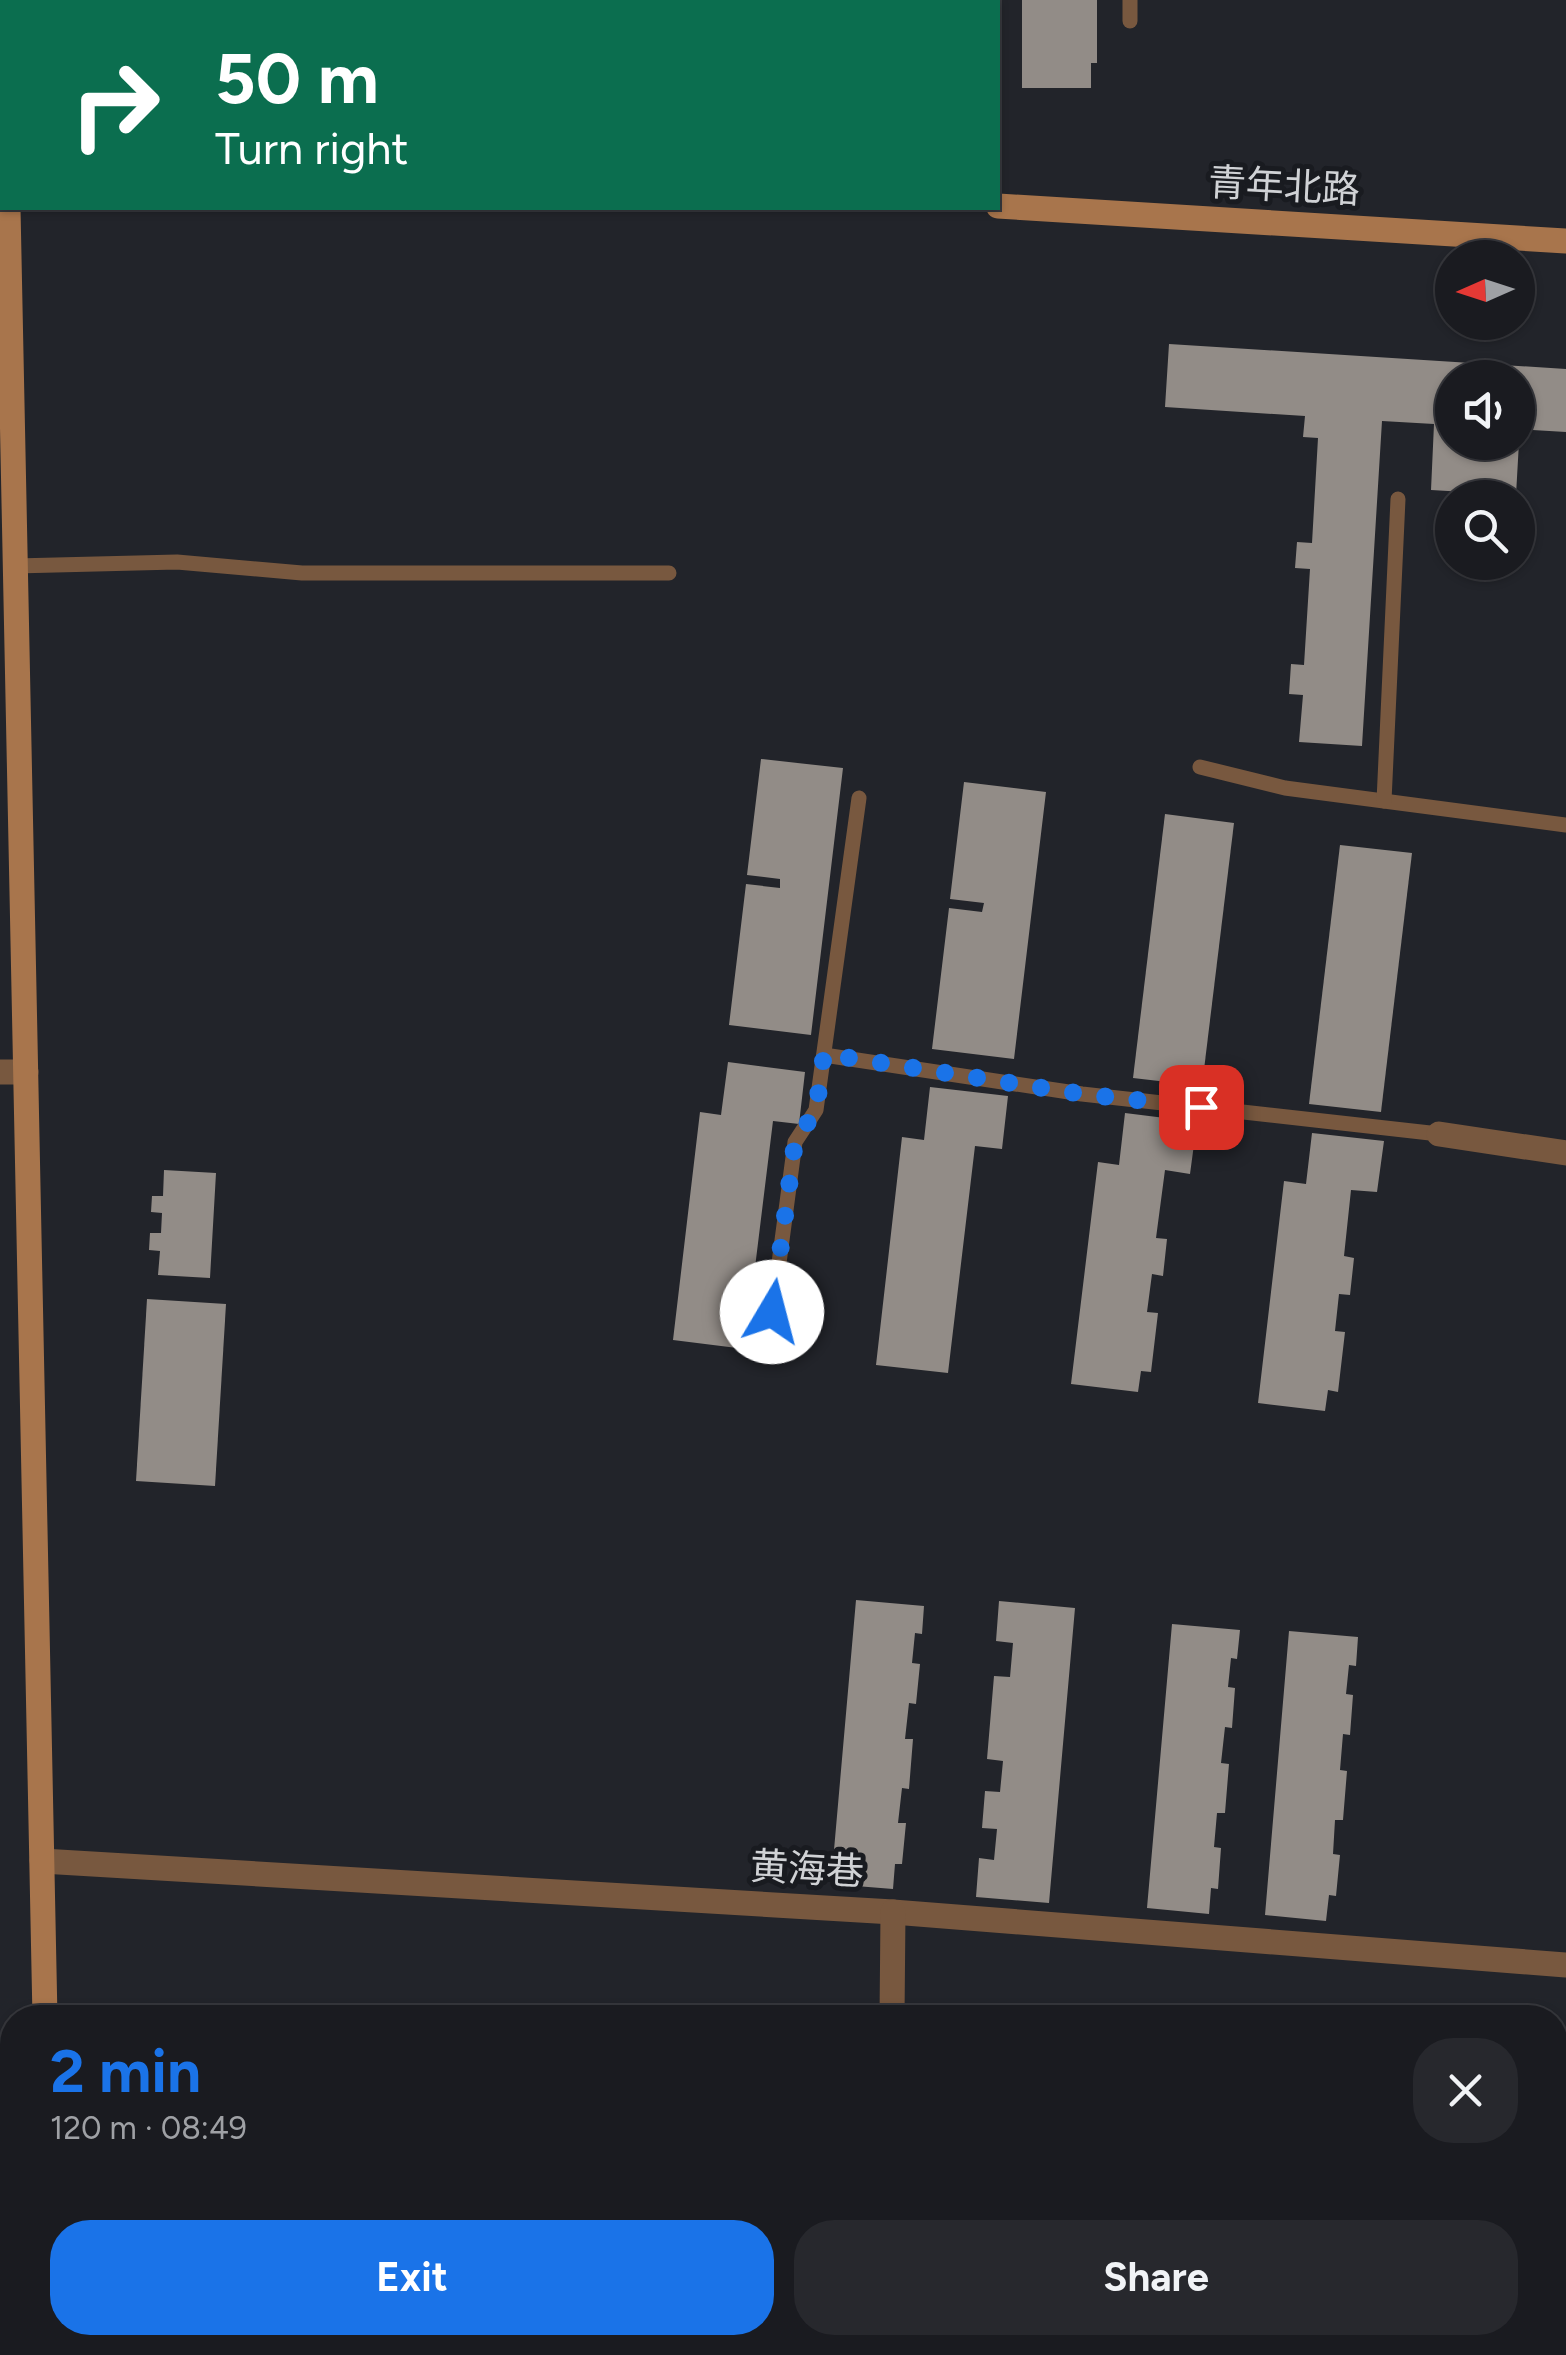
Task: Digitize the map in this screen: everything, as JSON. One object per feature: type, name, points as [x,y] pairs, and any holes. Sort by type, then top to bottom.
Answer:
[{"type":"street","name":"青年北路","points":[[1000,206],[1566,241]]},
{"type":"street","points":[[8,210],[16,566],[13,1072],[45,2005]]},
{"type":"street","points":[[1439,1134],[1566,1154]]},
{"type":"street","name":"黄海巷","points":[[42,1861],[892,1912],[1566,1966]]},
{"type":"street","points":[[892,1912],[892,2005]]},
{"type":"lane","points":[[1130,0],[1130,21]]},
{"type":"lane","points":[[1384,801],[1398,499]]},
{"type":"lane","points":[[16,566],[177,562],[302,573],[669,573]]},
{"type":"lane","points":[[1200,768],[1285,788],[1566,826]]},
{"type":"lane","points":[[768,1346],[795,1142],[816,1110],[859,798]]},
{"type":"lane","points":[[824,1054],[1082,1094],[1439,1134]]},
{"type":"building","points":[[1022,0],[1097,0],[1097,63],[1091,63],[1091,88],[1022,88]]},
{"type":"building","points":[[1169,344],[1435,361],[1435,460],[1518,460],[1517,480],[1435,480],[1435,490],[1431,490],[1434,424],[1382,421],[1362,746],[1299,742],[1303,695],[1289,694],[1291,664],[1304,665],[1310,569],[1295,568],[1297,542],[1312,543],[1318,438],[1303,437],[1305,416],[1165,407]]},
{"type":"building","points":[[1535,367],[1566,369],[1566,432],[1535,430]]},
{"type":"building","points":[[761,759],[843,768],[811,1035],[729,1025],[746,884],[780,888],[780,879],[747,875]]},
{"type":"building","points":[[964,782],[1046,792],[1014,1059],[932,1049],[949,908],[982,912],[984,903],[950,899]]},
{"type":"building","points":[[1165,814],[1234,823],[1202,1086],[1133,1078]]},
{"type":"building","points":[[1340,845],[1412,853],[1381,1112],[1309,1104]]},
{"type":"building","points":[[728,1062],[805,1072],[799,1124],[773,1121],[745,1349],[673,1340],[700,1112],[721,1115]]},
{"type":"building","points":[[930,1087],[1008,1096],[1002,1149],[975,1146],[948,1373],[876,1365],[902,1137],[924,1140]]},
{"type":"building","points":[[1125,1113],[1197,1122],[1190,1174],[1165,1170],[1156,1238],[1167,1239],[1163,1276],[1152,1274],[1147,1312],[1158,1313],[1151,1372],[1141,1371],[1138,1392],[1071,1384],[1098,1162],[1119,1165]]},
{"type":"building","points":[[1312,1133],[1384,1141],[1377,1192],[1351,1190],[1344,1256],[1354,1258],[1350,1295],[1339,1294],[1335,1331],[1345,1332],[1338,1392],[1328,1390],[1325,1411],[1258,1403],[1284,1181],[1306,1184]]},
{"type":"building","points":[[164,1170],[216,1173],[210,1278],[158,1275],[160,1251],[149,1250],[150,1233],[161,1233],[162,1213],[151,1212],[152,1196],[163,1196]]},
{"type":"building","points":[[147,1299],[226,1304],[215,1486],[136,1481]]},
{"type":"building","points":[[856,1600],[924,1606],[922,1634],[915,1633],[912,1663],[920,1664],[916,1704],[909,1703],[905,1739],[913,1739],[909,1789],[902,1788],[898,1823],[906,1823],[902,1864],[895,1864],[893,1889],[831,1884]]},
{"type":"building","points":[[999,1601],[1075,1608],[1049,1903],[976,1897],[979,1858],[994,1860],[997,1829],[982,1828],[985,1791],[1000,1792],[1003,1761],[987,1759],[994,1676],[1010,1677],[1013,1643],[996,1641]]},
{"type":"building","points":[[1172,1624],[1240,1630],[1237,1659],[1231,1658],[1228,1687],[1235,1688],[1232,1728],[1225,1727],[1221,1763],[1229,1764],[1225,1813],[1217,1813],[1214,1847],[1221,1848],[1218,1889],[1211,1888],[1209,1914],[1147,1908]]},
{"type":"building","points":[[1289,1631],[1358,1637],[1356,1666],[1349,1665],[1346,1694],[1353,1695],[1350,1735],[1343,1734],[1340,1770],[1347,1771],[1343,1820],[1335,1820],[1333,1854],[1340,1855],[1336,1896],[1329,1895],[1326,1921],[1265,1915]]},
{"type":"route","points":[[772,1312],[795,1142],[816,1110],[824,1054],[1082,1094],[1201,1107]]}]
